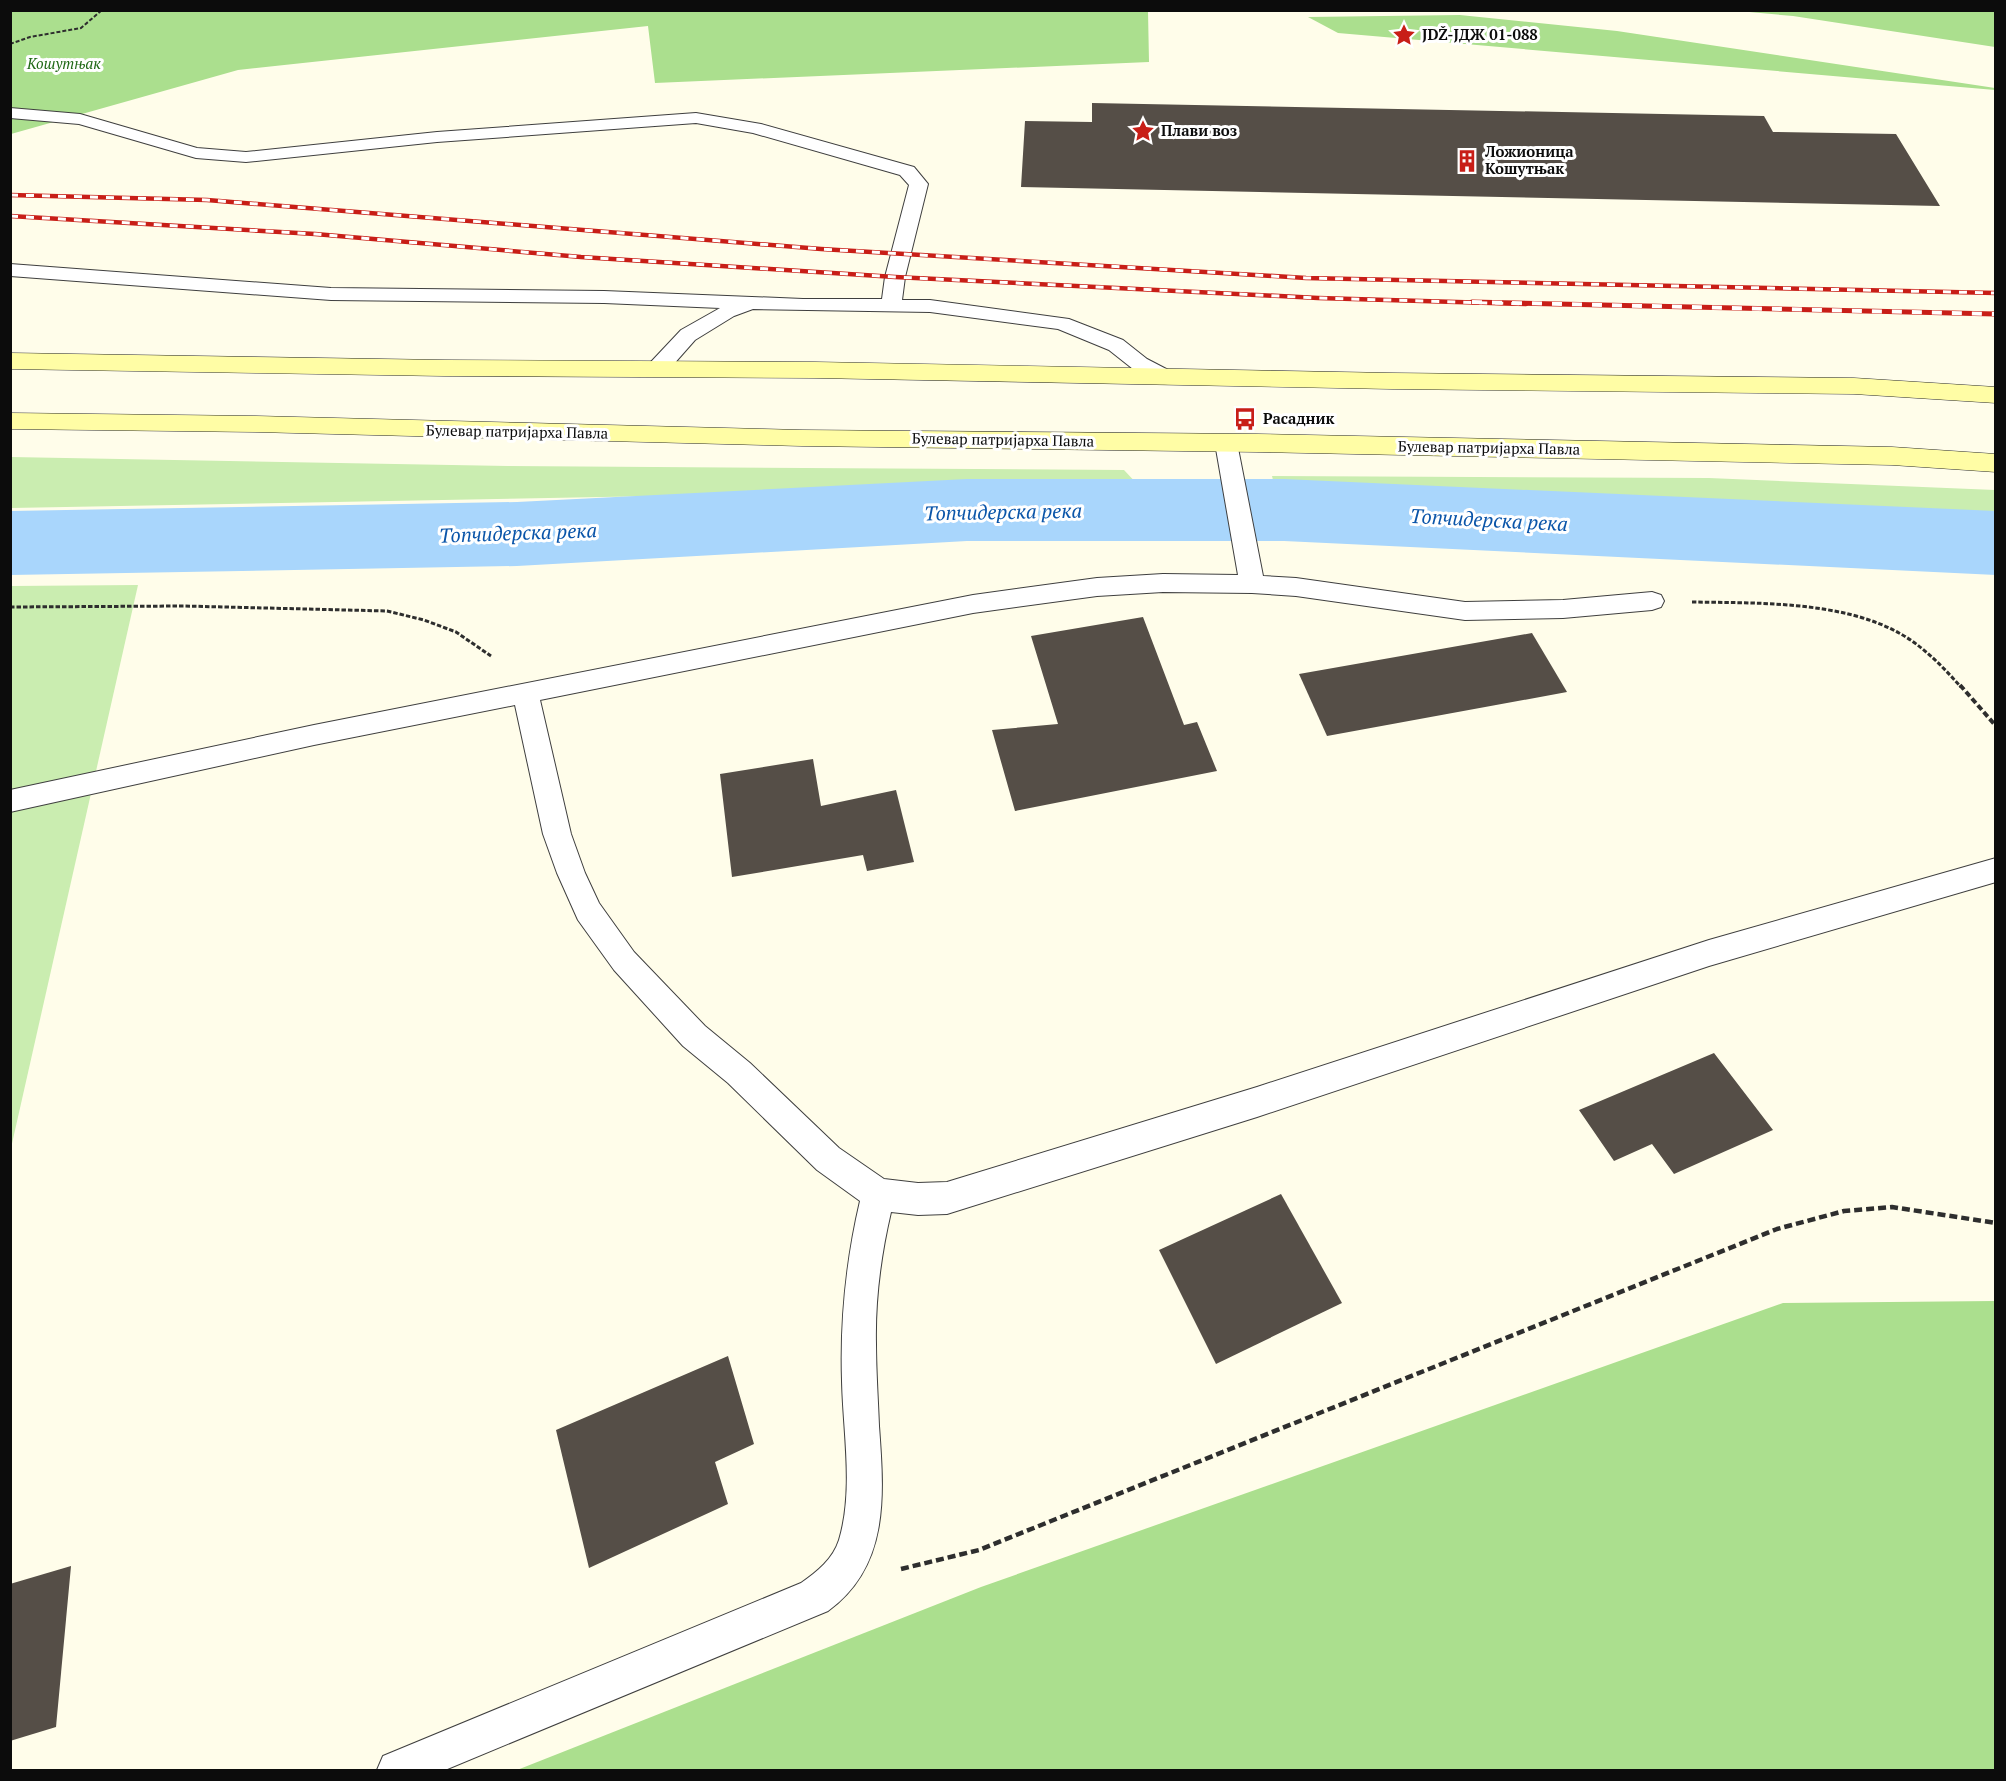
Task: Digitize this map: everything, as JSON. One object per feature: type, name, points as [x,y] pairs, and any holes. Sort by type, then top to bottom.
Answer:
[{"type":"main road","points":[[10,361],[1854,386],[1995,395]]},
{"type":"main road","name":"Булевар патријарха Павла","points":[[10,421],[256,424],[1227,451],[1892,456],[1995,463]]},
{"type":"lane","points":[[10,113],[80,119],[196,153],[246,157],[437,137],[696,118],[755,128],[907,171],[919,184],[895,277],[891,304]]},
{"type":"lane","points":[[10,270],[331,294],[604,297],[751,303],[930,306],[1062,323],[1116,345],[1140,364],[1164,377]]},
{"type":"lane","points":[[657,369],[688,335],[727,312],[751,303]]},
{"type":"lane","points":[[1227,451],[1252,584]]},
{"type":"lane","points":[[10,801],[314,735],[973,604],[1097,587],[1141,584],[1252,584],[1296,587],[1465,611],[1563,609],[1652,601]]},
{"type":"lane","points":[[525,693],[557,834],[588,912],[624,961],[694,1036],[739,1073],[828,1159],[878,1194],[918,1199],[947,1198],[1257,1102],[1708,953],[1995,870]]},
{"type":"lane","points":[[397,1770],[814,1597],[835,1583],[850,1560],[861,1527],[863,1498],[860,1291],[869,1231],[878,1194]]},
{"type":"path","points":[[10,44],[30,37],[81,28],[102,10]]},
{"type":"path","points":[[1652,601],[1748,604],[1826,612],[1872,620],[1898,633],[1927,653],[1995,726]]},
{"type":"path","points":[[10,607],[184,606],[387,611],[424,620],[456,632],[488,653],[525,693]]},
{"type":"path","points":[[850,1560],[903,1569],[979,1550],[1777,1229],[1844,1211],[1892,1207],[1995,1223]]},
{"type":"green space","name":"Кошутњак","points":[[11,11],[1148,11],[1149,62],[655,83],[648,26],[238,70],[11,134]]},
{"type":"green space","points":[[1738,11],[1995,11],[1995,47],[1793,16]]},
{"type":"green space","points":[[1460,15],[1617,31],[1995,88],[1995,90],[1338,33],[1308,17]]},
{"type":"green space","points":[[11,457],[508,466],[1124,470],[1140,487],[11,508]]},
{"type":"green space","points":[[1272,476],[1709,478],[1995,490],[1995,537],[1277,497]]},
{"type":"green space","points":[[138,585],[11,1148],[11,586]]},
{"type":"green space","points":[[1995,1301],[1995,1770],[517,1770],[981,1587],[1783,1303]]},
{"type":"building","name":"Ложионица Кошутњак","points":[[1092,103],[1764,116],[1773,132],[1896,134],[1940,206],[1021,187],[1025,121],[1092,122]]},
{"type":"building","points":[[1143,617],[1184,725],[1197,722],[1217,771],[1015,811],[992,730],[1058,724],[1031,636]]},
{"type":"building","points":[[1532,633],[1567,692],[1327,736],[1299,674]]},
{"type":"building","points":[[813,759],[821,806],[896,790],[914,862],[867,871],[863,855],[732,877],[720,774]]},
{"type":"building","points":[[1714,1053],[1773,1130],[1674,1174],[1652,1144],[1614,1161],[1579,1110]]},
{"type":"building","points":[[1281,1194],[1342,1303],[1216,1364],[1159,1250]]},
{"type":"building","points":[[728,1356],[754,1444],[715,1462],[728,1504],[589,1568],[556,1430]]},
{"type":"building","points":[[71,1566],[56,1727],[10,1741],[10,1584]]},
{"type":"waterway","name":"Топчидерска река","points":[[10,543],[517,534],[967,510],[1284,510],[1996,543]]},
{"type":"railway","points":[[10,195],[207,200],[821,249],[1306,278],[1996,293]]},
{"type":"railway","points":[[10,216],[315,234],[581,257],[895,277],[1318,298],[1526,304]]},
{"type":"railway","points":[[1472,302],[1996,314]]},
{"type":"place","name":"JDŽ-JДЖ 01-088","points":[[1404,35]]},
{"type":"place","name":"Плави воз","points":[[1143,131]]},
{"type":"place","name":"Ложионица Кошутњак","points":[[1467,161]]},
{"type":"place","name":"Расадник","points":[[1245,419]]}]
